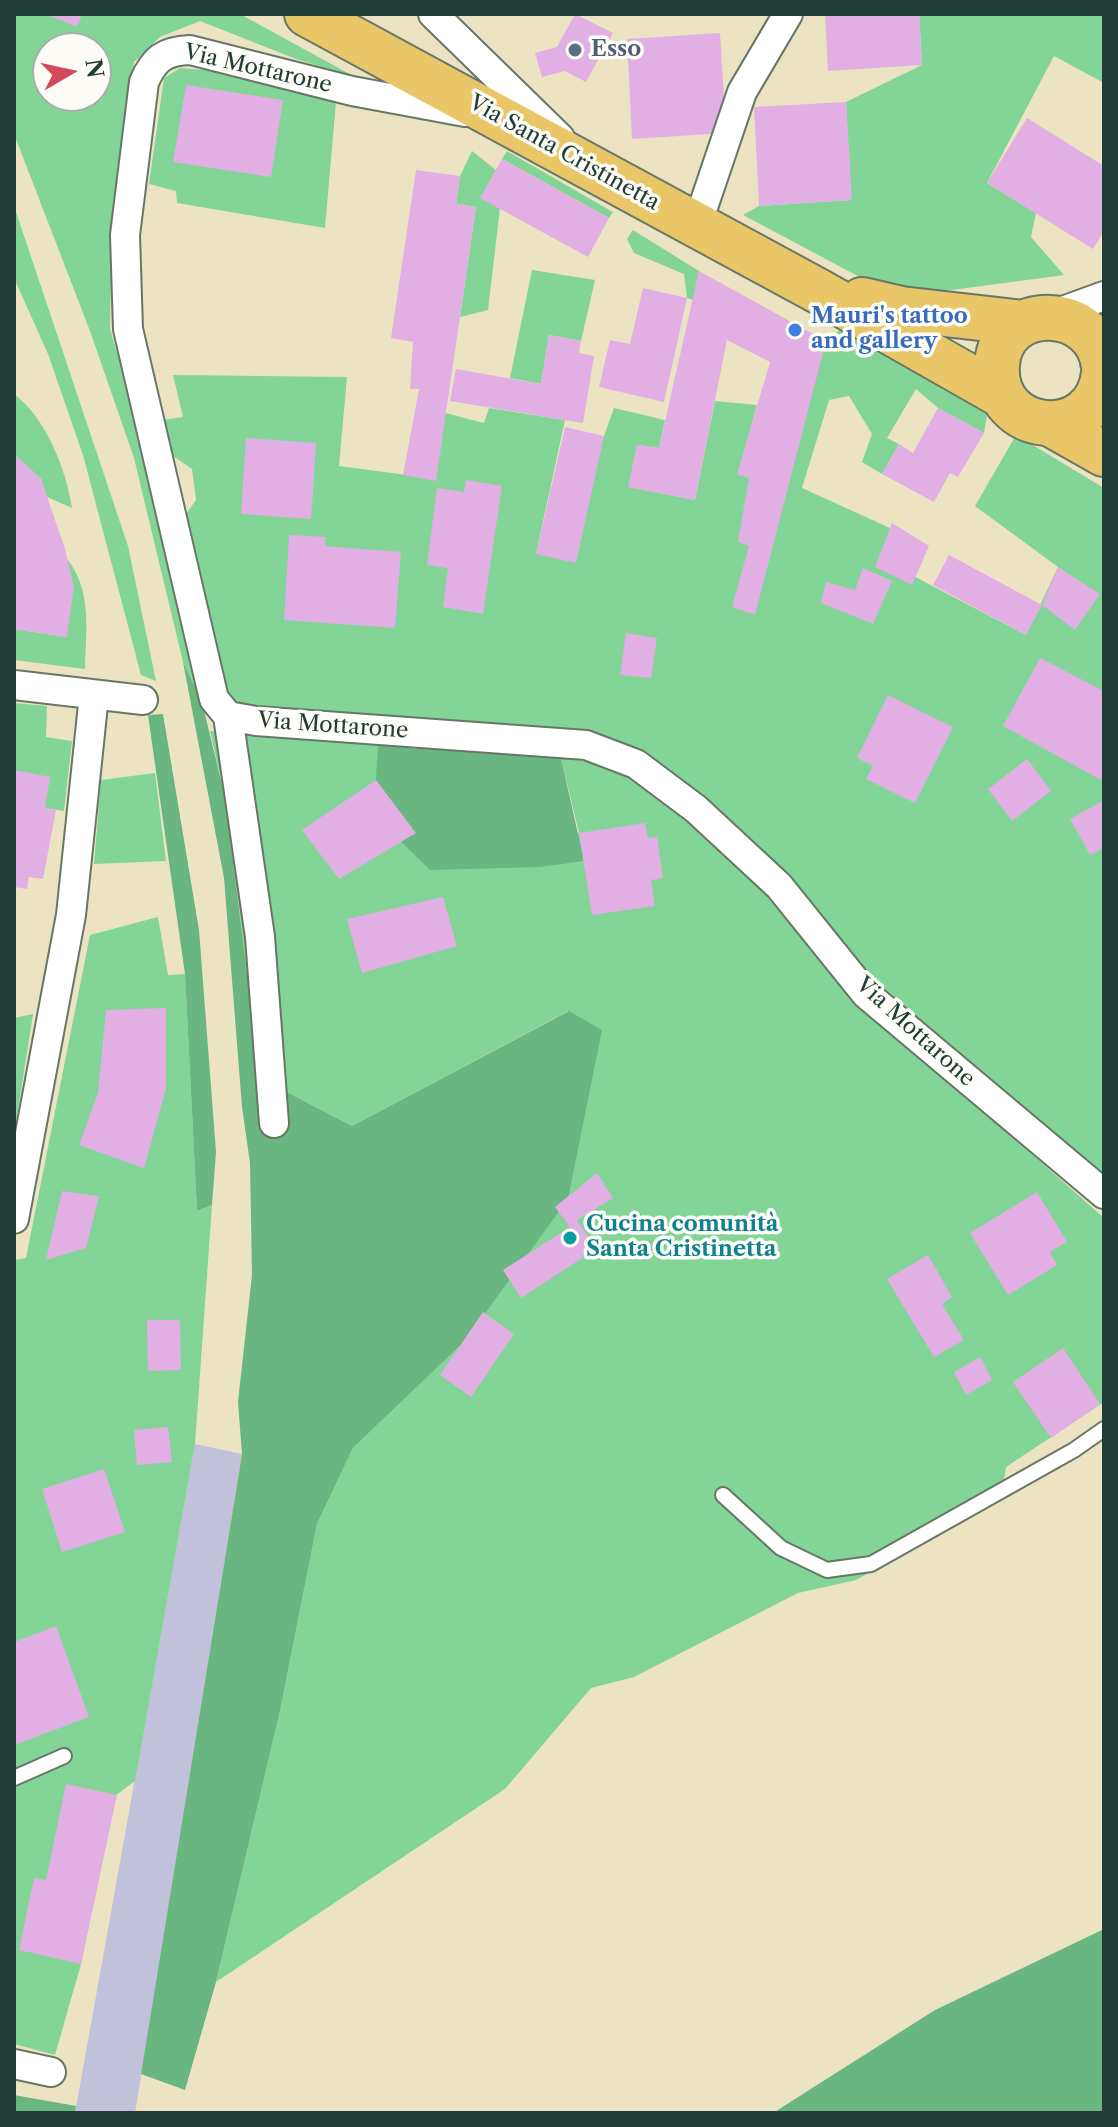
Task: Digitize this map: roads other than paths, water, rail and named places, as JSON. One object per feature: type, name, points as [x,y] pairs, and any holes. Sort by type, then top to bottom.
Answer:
[{"type":"main road","name":"Via Santa Cristinetta","points":[[307,14],[820,292],[1003,396],[1019,415],[1051,424],[1104,454]]},
{"type":"main road","name":"Via Santa Cristinetta","points":[[820,292],[901,309],[1073,321],[1087,331],[1097,344],[1104,379],[1083,413],[1068,421],[1051,424]]},
{"type":"main road","points":[[1003,396],[997,379],[998,355],[1006,339],[1037,320]]},
{"type":"street","points":[[433,14],[589,167]]},
{"type":"street","points":[[697,225],[742,92],[788,14]]},
{"type":"street","name":"Via Mottarone","points":[[502,119],[352,91],[190,50],[169,51],[151,64],[144,82],[125,235],[128,329],[214,699],[228,716],[256,721],[586,745],[636,764],[696,809],[779,886],[866,994],[1104,1194]]},
{"type":"street","points":[[1037,320],[1104,296]]},
{"type":"street","points":[[14,685],[143,700]]},
{"type":"street","points":[[14,1219],[71,915],[94,695]]},
{"type":"street","points":[[228,716],[260,937],[274,1123]]},
{"type":"street","points":[[14,2064],[51,2072]]},
{"type":"lane","points":[[723,1495],[781,1548],[827,1570],[871,1564],[1074,1450],[1104,1429]]},
{"type":"lane","points":[[14,1778],[64,1756]]},
{"type":"place","name":"Esso","points":[[575,50]]},
{"type":"place","name":"Mauri's tattoo and gallery","points":[[795,330]]},
{"type":"place","name":"Cucina comunità Santa Cristinetta","points":[[570,1238]]}]
